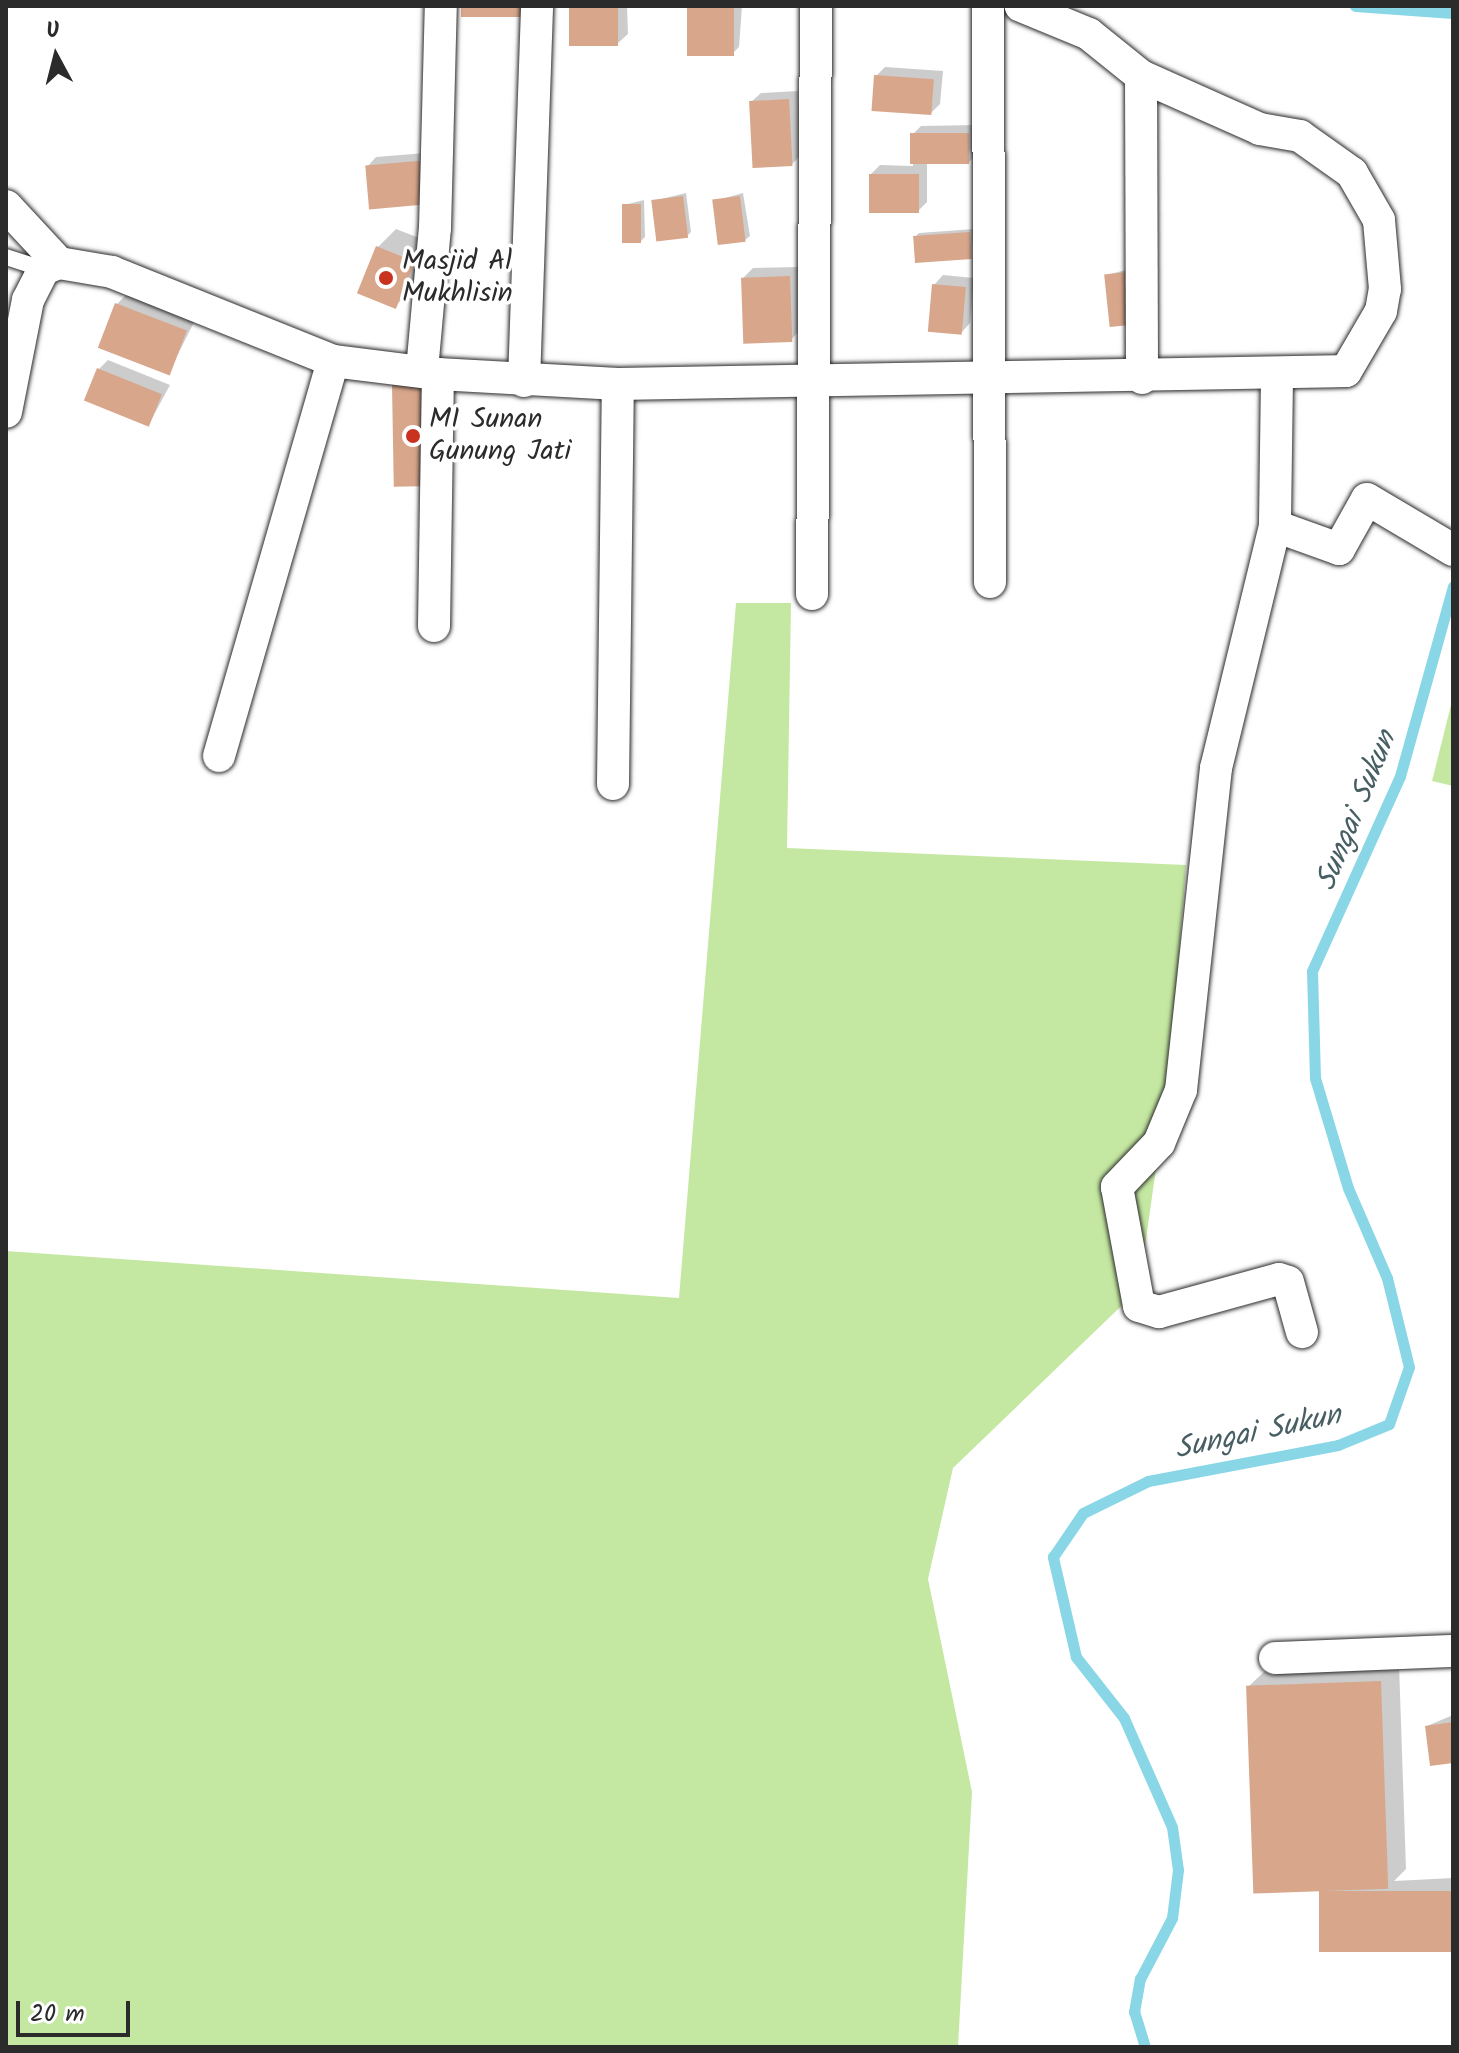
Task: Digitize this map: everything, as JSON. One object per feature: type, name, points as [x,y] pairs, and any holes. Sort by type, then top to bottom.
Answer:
[{"type":"street","points":[[434,626],[430,372],[441,6]]},
{"type":"street","points":[[524,381],[537,6]]},
{"type":"street","points":[[812,594],[816,6]]},
{"type":"street","points":[[988,6],[984,224],[991,379],[990,582]]},
{"type":"street","points":[[6,206],[52,266],[112,272],[333,361],[524,381],[618,384],[1277,378],[1346,371],[1364,345],[1385,289],[1369,195],[1300,136],[1260,129],[1141,76],[1089,34],[1021,6]]},
{"type":"street","points":[[1141,76],[1142,378]]},
{"type":"street","points":[[6,412],[28,300],[52,266]]},
{"type":"street","points":[[219,756],[333,361]]},
{"type":"street","points":[[1277,378],[1275,526],[1216,768],[1181,1090],[1159,1143],[1117,1187],[1139,1306],[1159,1312],[1279,1279],[1288,1282],[1302,1332]]},
{"type":"street","points":[[613,784],[618,384]]},
{"type":"street","points":[[1275,526],[1339,549],[1367,499],[1441,545]]},
{"type":"street","points":[[1275,1658],[1453,1651]]},
{"type":"lane","points":[[6,257],[52,266]]},
{"type":"green space","points":[[736,603],[791,603],[787,848],[1186,865],[1170,1069],[1139,1289],[953,1468],[928,1579],[972,1792],[958,2047],[6,2047],[6,1251],[679,1298]]},
{"type":"green space","points":[[1453,697],[1453,786],[1432,781]]},
{"type":"building","points":[[461,6],[528,6],[528,17],[461,17]]},
{"type":"building","points":[[569,6],[618,6],[618,46],[569,46]]},
{"type":"building","points":[[687,6],[734,6],[734,56],[687,56]]},
{"type":"building","points":[[874,75],[934,79],[931,115],[871,111]]},
{"type":"building","points":[[789,99],[793,166],[753,168],[749,101]]},
{"type":"building","points":[[910,133],[969,133],[969,164],[910,164]]},
{"type":"building","points":[[429,160],[433,204],[369,209],[365,166]]},
{"type":"building","points":[[869,174],[919,174],[919,213],[869,213]]},
{"type":"building","points":[[683,196],[688,238],[656,242],[651,200]]},
{"type":"building","points":[[740,196],[746,242],[718,245],[712,199]]},
{"type":"building","points":[[622,204],[641,204],[641,243],[622,243]]},
{"type":"building","points":[[970,232],[972,259],[915,263],[913,236]]},
{"type":"building","name":"Masjid Al Mukhlisin","points":[[376,246],[415,262],[396,309],[357,293]]},
{"type":"building","points":[[1127,272],[1133,325],[1110,327],[1104,274]]},
{"type":"building","points":[[790,276],[792,342],[743,344],[741,278]]},
{"type":"building","points":[[932,284],[966,287],[962,335],[928,332]]},
{"type":"building","points":[[115,303],[187,331],[170,375],[98,348]]},
{"type":"building","points":[[97,368],[162,394],[149,427],[84,400]]},
{"type":"building","name":"MI Sunan Gunung Jati","points":[[433,384],[435,486],[394,487],[392,385]]},
{"type":"building","points":[[1381,1681],[1388,1889],[1253,1894],[1246,1686]]},
{"type":"building","points":[[1453,1722],[1453,1763],[1430,1766],[1425,1726]]},
{"type":"building","points":[[1319,1891],[1453,1891],[1453,1952],[1319,1952]]},
{"type":"waterway","points":[[1355,6],[1453,13]]},
{"type":"waterway","name":"Sungai Sukun","points":[[1145,2047],[1134,2012],[1140,1979],[1172,1918],[1178,1870],[1172,1827],[1124,1718],[1076,1657],[1053,1557],[1083,1513],[1148,1481],[1338,1445],[1389,1424],[1409,1367],[1387,1278],[1348,1188],[1315,1078],[1312,971],[1400,776],[1453,586]]},
{"type":"place","name":"Masjid Al Mukhlisin","points":[[386,278]]},
{"type":"place","name":"MI Sunan Gunung Jati","points":[[413,436]]}]
